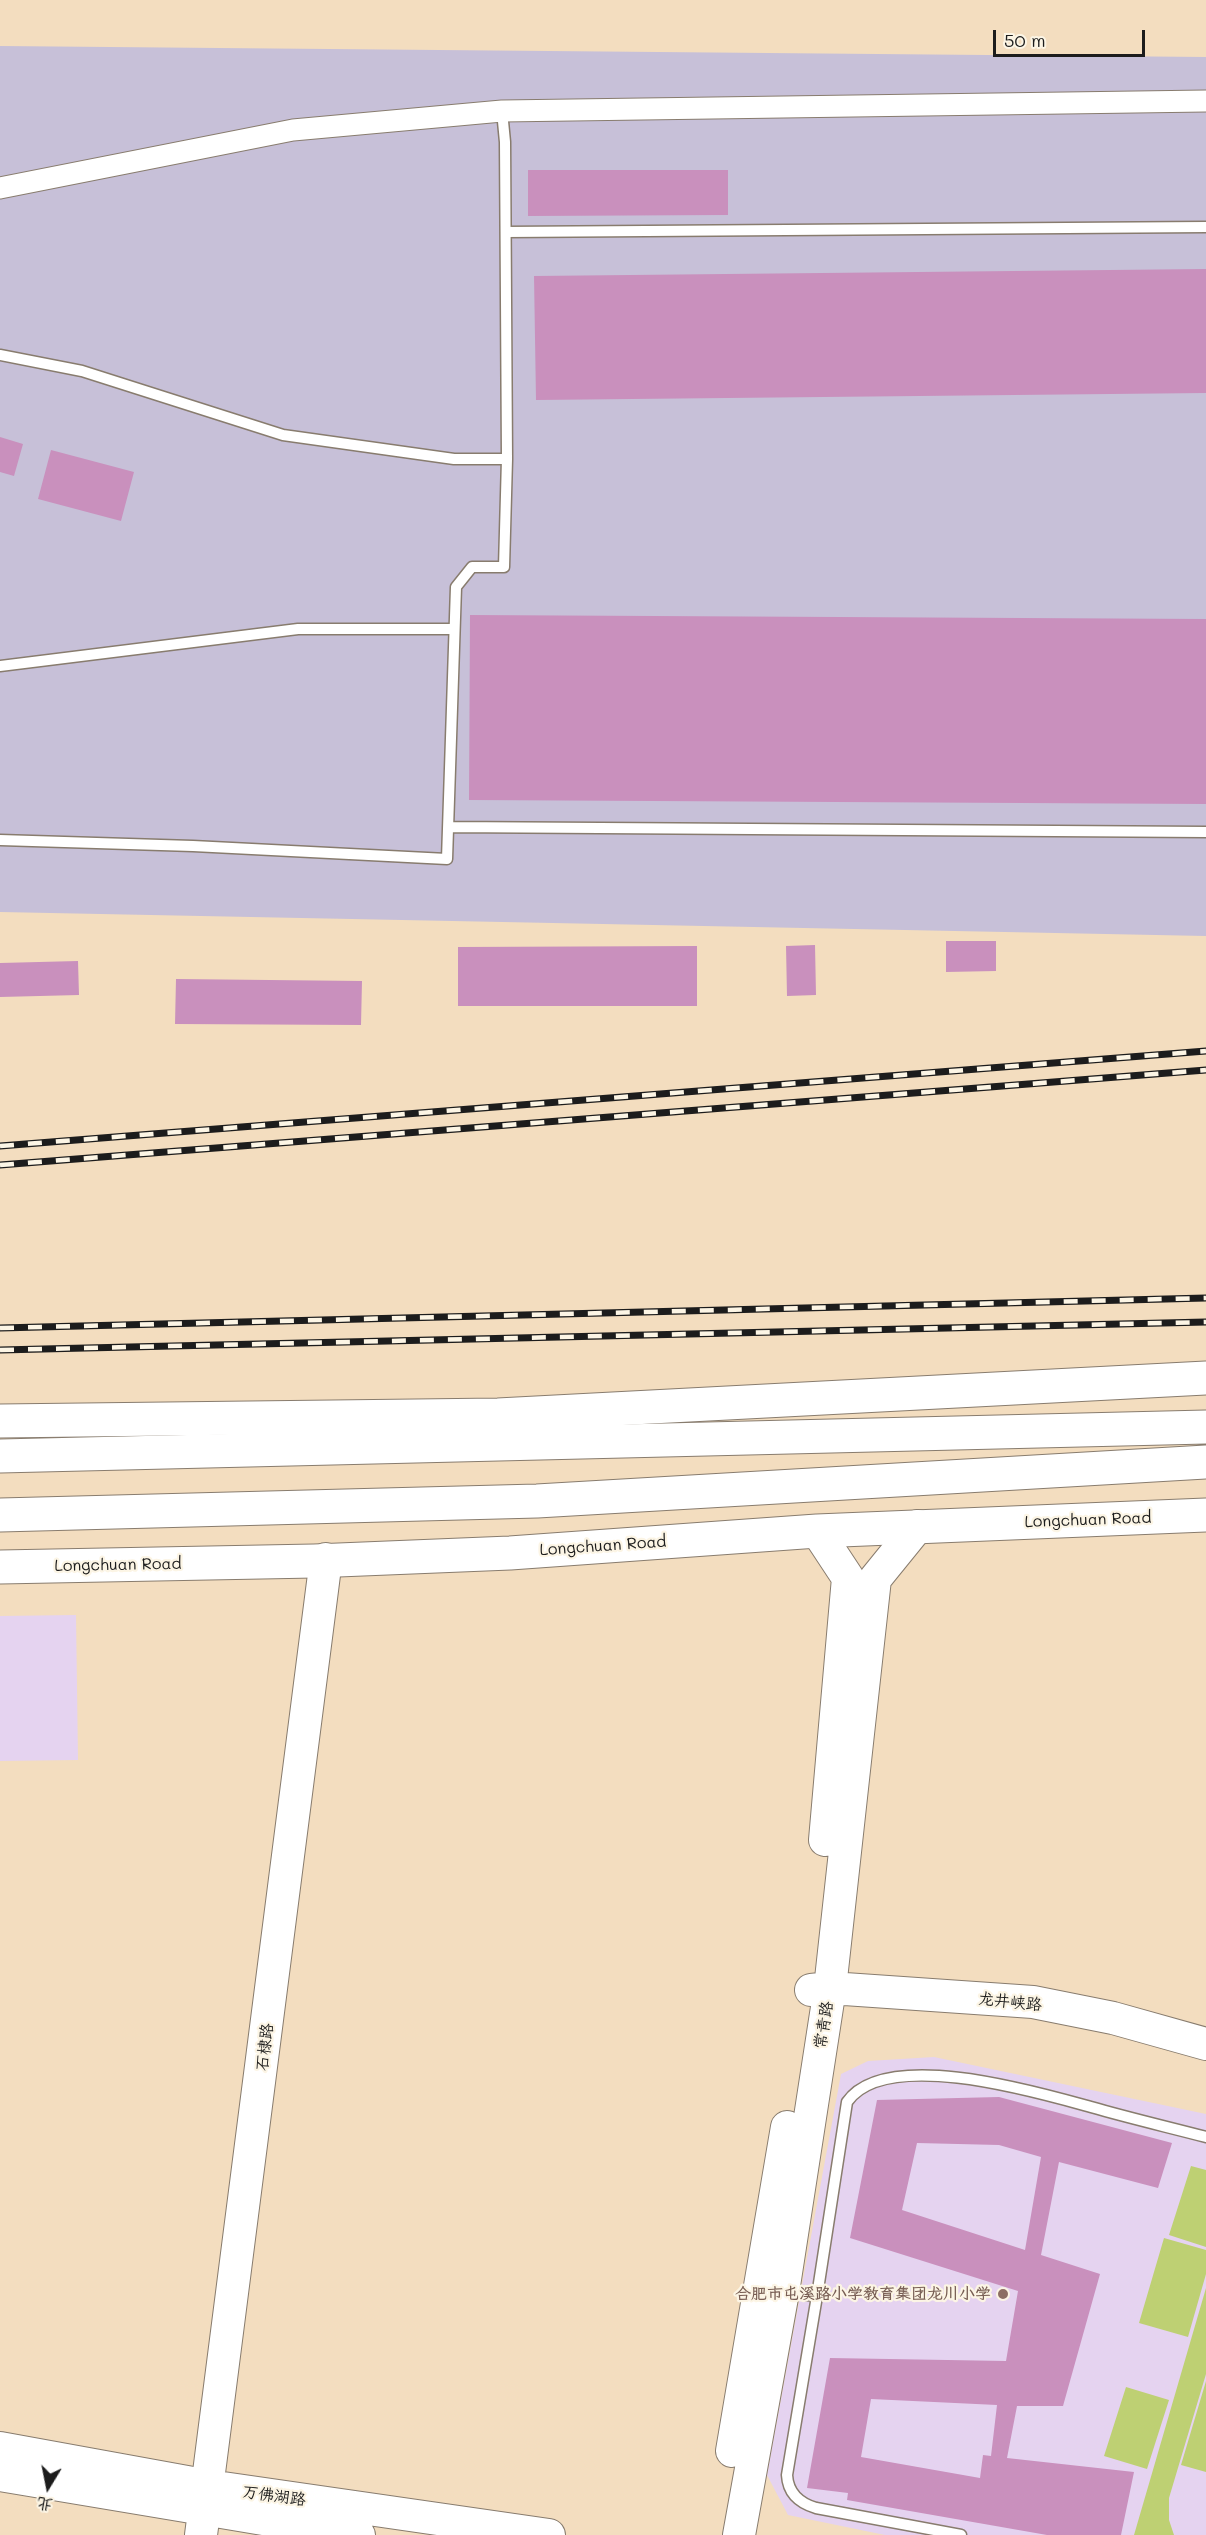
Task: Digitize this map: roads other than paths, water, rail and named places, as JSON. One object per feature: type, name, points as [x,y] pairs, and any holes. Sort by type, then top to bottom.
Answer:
[{"type":"main road","points":[[0,1421],[498,1414],[1206,1378]]},
{"type":"main road","points":[[0,1456],[1206,1427]]},
{"type":"main road","points":[[0,1515],[537,1501],[1206,1462]]},
{"type":"main road","name":"Longchuan Road","points":[[0,1567],[510,1553],[817,1531],[1206,1515]]},
{"type":"street","points":[[0,188],[293,130],[502,111],[1206,100]]},
{"type":"street","name":"常青路","points":[[736,2534],[771,2291],[822,1979],[875,1580],[918,1526]]},
{"type":"street","name":"常青路","points":[[817,1531],[848,1578],[822,1979]]},
{"type":"street","name":"石棣路","points":[[196,2509],[320,1560]]},
{"type":"street","name":"龙井峡路","points":[[822,1979],[1036,1987],[1206,2027]]},
{"type":"street","name":"龙井峡路","points":[[822,1979],[1033,2002],[1113,2019],[1206,2044]]},
{"type":"street","name":"万佛湖路","points":[[0,2448],[196,2509],[549,2535]]},
{"type":"street","name":"万佛湖路","points":[[0,2475],[359,2535]]},
{"type":"lane","points":[[0,840],[193,846],[447,859],[456,587],[472,567],[504,567],[507,459],[505,142],[502,111]]},
{"type":"lane","points":[[506,232],[1206,227]]},
{"type":"lane","points":[[0,356],[82,371],[283,435],[454,459],[507,459]]},
{"type":"lane","points":[[0,666],[298,629],[454,629]]},
{"type":"lane","points":[[448,827],[1206,832]]},
{"type":"lane","points":[[962,2535],[816,2508],[800,2502],[793,2493],[787,2475],[847,2103],[861,2088],[878,2080],[916,2077],[977,2079],[1025,2088],[1206,2137]]},
{"type":"lane","points":[[771,2291],[817,2296]]},
{"type":"railway","points":[[0,1146],[1206,1051]]},
{"type":"railway","points":[[0,1165],[1206,1070]]},
{"type":"railway","points":[[0,1328],[1206,1298]]},
{"type":"railway","points":[[0,1350],[1206,1322]]},
{"type":"place","name":"合肥市屯溪路小学教育集团龙川小学","points":[[1003,2294]]}]
